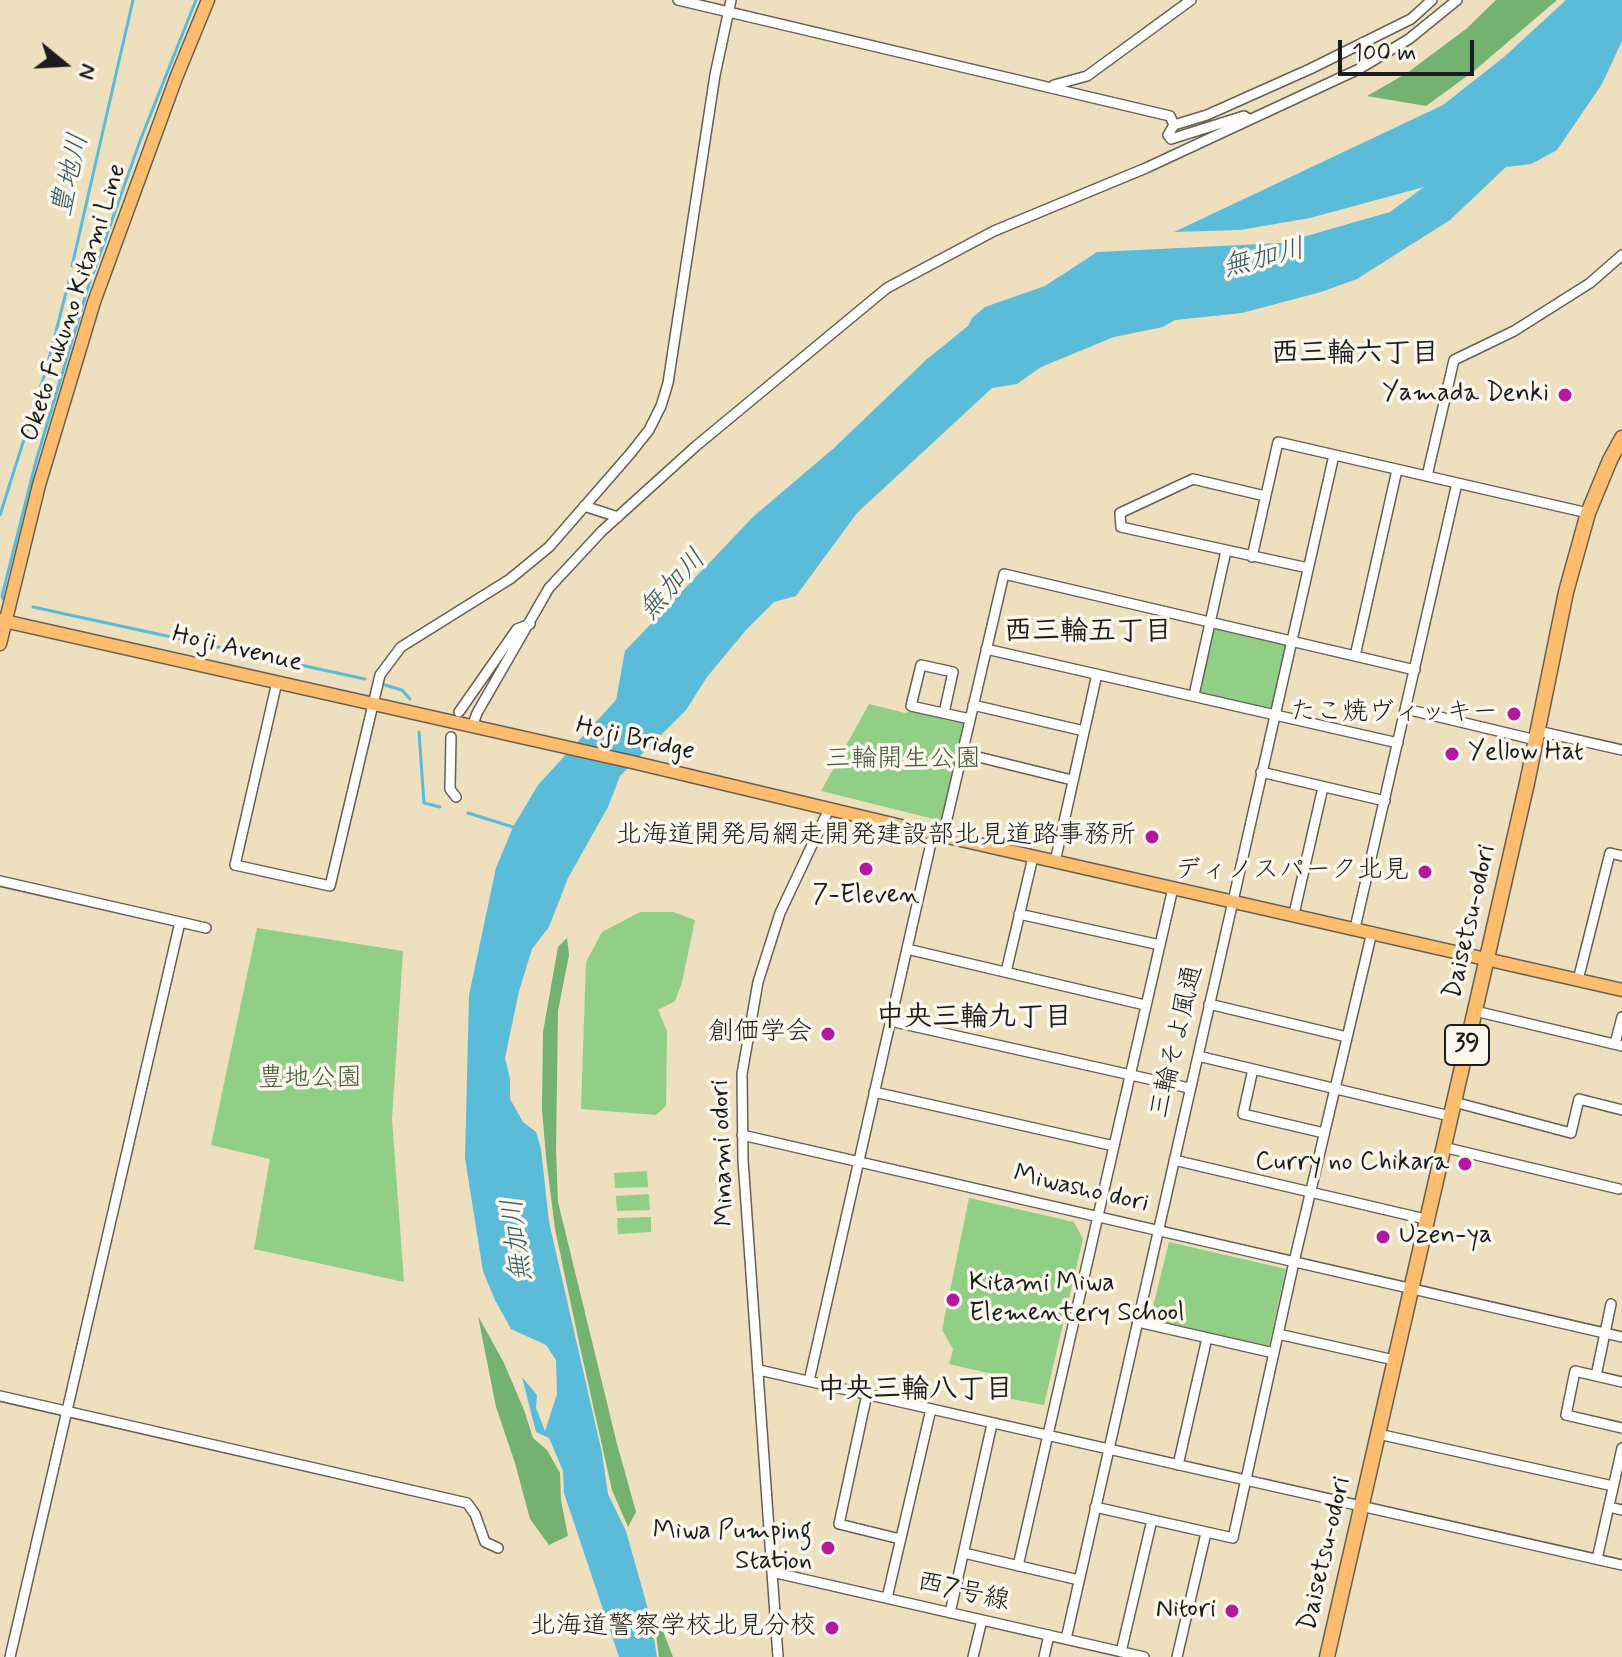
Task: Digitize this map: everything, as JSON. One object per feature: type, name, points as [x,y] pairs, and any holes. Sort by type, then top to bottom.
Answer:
[{"type":"highway","name":"Daisetsu-odori","points":[[1327,1657],[1487,958],[1566,592],[1588,513],[1622,438]]},
{"type":"main road","name":"Oketo Fukuno Kitami Line","points":[[2,621],[94,302],[208,0]]},
{"type":"main road","points":[[0,644],[2,621]]},
{"type":"main road","name":"Hoji Avenue","points":[[2,621],[477,727]]},
{"type":"main road","name":"Hoji Bridge","points":[[477,727],[829,809]]},
{"type":"main road","points":[[829,809],[1622,990]]},
{"type":"street","points":[[678,0],[1051,86],[1170,116],[1174,125]]},
{"type":"street","points":[[277,682],[235,865],[330,886],[380,675],[401,647],[510,579],[549,547],[649,430],[664,395],[731,0]]},
{"type":"street","points":[[1051,86],[1087,76],[1191,0]]},
{"type":"street","points":[[1249,119],[1244,116],[1171,139],[1168,135],[1174,125],[1207,115],[1310,69],[1411,19],[1432,0]]},
{"type":"street","points":[[477,727],[477,713],[549,588],[618,517],[696,446],[887,288],[994,231],[1146,168],[1359,69],[1409,39],[1457,0]]},
{"type":"street","points":[[1427,476],[1454,360],[1514,331],[1590,283],[1622,255]]},
{"type":"street","points":[[1252,557],[1278,442],[1588,513]]},
{"type":"street","name":"三輪そよ風通","points":[[1066,1639],[1334,455]]},
{"type":"street","points":[[1355,656],[1397,470]]},
{"type":"street","points":[[1265,496],[1193,479],[1120,513],[1121,527],[1308,568]]},
{"type":"street","points":[[1355,928],[1457,483]]},
{"type":"street","points":[[584,506],[618,517]]},
{"type":"street","points":[[1194,695],[1226,551]]},
{"type":"street","points":[[809,1381],[907,949],[962,753],[1004,574],[1415,670]]},
{"type":"street","points":[[459,712],[517,629],[530,624]]},
{"type":"street","points":[[986,649],[1398,743]]},
{"type":"street","points":[[944,713],[953,672],[921,665],[911,706],[970,719]]},
{"type":"street","points":[[1055,862],[1097,674]]},
{"type":"street","points":[[973,705],[1084,731]]},
{"type":"street","points":[[1406,709],[1622,750]]},
{"type":"street","points":[[451,737],[450,789],[456,797]]},
{"type":"street","points":[[962,753],[1072,780]]},
{"type":"street","points":[[1261,772],[1385,801]]},
{"type":"street","points":[[1294,914],[1323,787]]},
{"type":"street","name":"Minami odori","points":[[778,1657],[742,1135],[742,1074],[758,982],[780,913],[829,809]]},
{"type":"street","points":[[1578,980],[1610,853],[1622,856]]},
{"type":"street","points":[[1006,972],[1033,857]]},
{"type":"street","points":[[0,881],[206,928]]},
{"type":"street","points":[[1018,1566],[1173,888]]},
{"type":"street","points":[[1019,914],[1160,945]]},
{"type":"street","points":[[10,1657],[180,922]]},
{"type":"street","points":[[1095,1507],[1233,1538],[1372,932]]},
{"type":"street","points":[[907,949],[1145,1005]]},
{"type":"street","points":[[1209,1004],[1347,1037]]},
{"type":"street","points":[[1475,1011],[1618,1045],[1622,1017]]},
{"type":"street","points":[[890,1021],[1189,1088]]},
{"type":"street","points":[[1198,1056],[1334,1088],[1571,1133],[1579,1099],[1622,1110]]},
{"type":"street","points":[[1253,1069],[1243,1114],[1324,1133]]},
{"type":"street","points":[[874,1092],[1114,1146]]},
{"type":"street","name":"Miwasho dori","points":[[742,1135],[1622,1337]]},
{"type":"street","points":[[1443,1147],[1619,1189]]},
{"type":"street","points":[[1174,1160],[1425,1219]]},
{"type":"street","points":[[1596,1376],[1611,1304]]},
{"type":"street","points":[[1138,1322],[1274,1353]]},
{"type":"street","points":[[1278,1334],[1394,1360]]},
{"type":"street","points":[[1178,1465],[1207,1338]]},
{"type":"street","points":[[759,1370],[1622,1565]]},
{"type":"street","points":[[1622,1382],[1575,1371],[1566,1415],[1622,1428]]},
{"type":"street","points":[[867,1394],[839,1524],[900,1539]]},
{"type":"street","points":[[0,1396],[467,1503],[475,1514],[485,1542],[498,1548]]},
{"type":"street","points":[[887,1598],[931,1409]]},
{"type":"street","points":[[950,1613],[992,1424]]},
{"type":"street","points":[[1378,1434],[1613,1486]]},
{"type":"street","points":[[1597,1559],[1622,1448]]},
{"type":"street","points":[[1609,1507],[1622,1510]]},
{"type":"street","points":[[1121,1652],[1152,1520]]},
{"type":"street","points":[[1177,1657],[1206,1533]]},
{"type":"street","points":[[964,1553],[1079,1580]]},
{"type":"street","name":"西7号線","points":[[772,1572],[1144,1657]]},
{"type":"street","points":[[973,1657],[982,1620]]},
{"type":"street","points":[[1044,1657],[1049,1635]]},
{"type":"green space","points":[[1496,0],[1557,0],[1474,71],[1426,106],[1367,96],[1407,73],[1466,29]]},
{"type":"green space","points":[[1212,628],[1287,645],[1271,710],[1198,693]]},
{"type":"green space","name":"三輪開生公園","points":[[869,704],[964,722],[942,821],[821,791]]},
{"type":"green space","points":[[640,912],[673,912],[695,920],[675,1001],[658,1010],[667,1031],[666,1106],[656,1115],[581,1109],[586,962],[602,932]]},
{"type":"green space","name":"豊地公園","points":[[257,928],[403,951],[392,1119],[404,1282],[254,1249],[270,1159],[211,1145]]},
{"type":"green space","points":[[567,938],[569,955],[558,1011],[558,1202],[636,1512],[628,1527],[612,1490],[580,1347],[555,1229],[546,1157],[542,1109],[543,1032],[558,947]]},
{"type":"green space","points":[[647,1171],[648,1187],[615,1188],[614,1173]]},
{"type":"green space","points":[[649,1194],[650,1210],[617,1211],[616,1196]]},
{"type":"green space","points":[[969,1198],[1074,1222],[1083,1239],[1044,1405],[1005,1398],[1010,1378],[949,1364],[953,1349],[942,1330]]},
{"type":"green space","points":[[651,1217],[651,1232],[618,1234],[617,1218]]},
{"type":"green space","points":[[1169,1242],[1286,1269],[1269,1346],[1150,1319]]},
{"type":"green space","points":[[478,1316],[504,1363],[533,1438],[547,1450],[560,1473],[561,1500],[568,1536],[549,1545],[530,1519],[496,1407]]},
{"type":"green space","points":[[661,1626],[673,1657],[659,1657],[655,1627]]},
{"type":"water","name":"無加川","points":[[1566,0],[1622,0],[1622,41],[1602,84],[1557,150],[1531,164],[1506,167],[1450,220],[1357,279],[1242,313],[1175,320],[1163,327],[1114,337],[1041,367],[1017,384],[992,388],[857,513],[796,596],[774,602],[746,630],[707,677],[686,710],[620,776],[608,807],[568,878],[549,927],[532,949],[519,991],[505,1058],[510,1079],[510,1099],[523,1122],[536,1132],[541,1149],[549,1222],[602,1453],[608,1494],[626,1531],[651,1620],[657,1657],[619,1657],[564,1493],[563,1471],[549,1438],[536,1432],[522,1377],[537,1395],[536,1408],[545,1431],[557,1394],[556,1360],[546,1345],[511,1329],[495,1300],[483,1271],[465,1158],[469,995],[496,868],[513,827],[538,785],[616,700],[625,651],[754,516],[834,448],[985,307],[1045,286],[1097,252],[1282,243],[1390,212],[1424,187],[1310,218],[1240,230],[1174,232],[1443,105],[1504,57]]},
{"type":"waterway","name":"豊地川","points":[[72,266],[133,0]]},
{"type":"waterway","points":[[93,274],[140,141],[196,0]]},
{"type":"waterway","name":"豊地川","points":[[0,515],[46,370],[70,277]]},
{"type":"waterway","points":[[4,600],[2,596],[36,461],[90,281]]},
{"type":"waterway","points":[[33,607],[365,679]]},
{"type":"waterway","points":[[385,685],[402,690],[410,699]]},
{"type":"waterway","points":[[419,732],[424,803],[440,807]]},
{"type":"waterway","points":[[468,813],[513,827]]},
{"type":"place","name":"Yamada Denki","points":[[1565,395]]},
{"type":"place","name":"たこ焼ヴィッキー","points":[[1514,714]]},
{"type":"place","name":"Yellow Hat","points":[[1452,754]]},
{"type":"place","name":"北海道開発局網走開発建設部北見道路事務所","points":[[1152,837]]},
{"type":"place","name":"7-Eleven","points":[[866,869]]},
{"type":"place","name":"ディノスパーク北見","points":[[1425,872]]},
{"type":"place","name":"創価学会","points":[[828,1034]]},
{"type":"place","name":"Curry no Chikara","points":[[1465,1164]]},
{"type":"place","name":"Uzen-ya","points":[[1383,1237]]},
{"type":"place","name":"Kitami Miwa Elementery School","points":[[953,1300]]},
{"type":"place","name":"Miwa Pumping Station","points":[[828,1548]]},
{"type":"place","name":"Nitori","points":[[1232,1611]]},
{"type":"place","name":"北海道警察学校北見分校","points":[[832,1628]]},
{"type":"district","name":"西三輪六丁目","points":[[1355,355]]},
{"type":"district","name":"西三輪五丁目","points":[[1088,633]]},
{"type":"district","name":"中央三輪九丁目","points":[[974,1019]]},
{"type":"district","name":"中央三輪八丁目","points":[[915,1391]]}]
